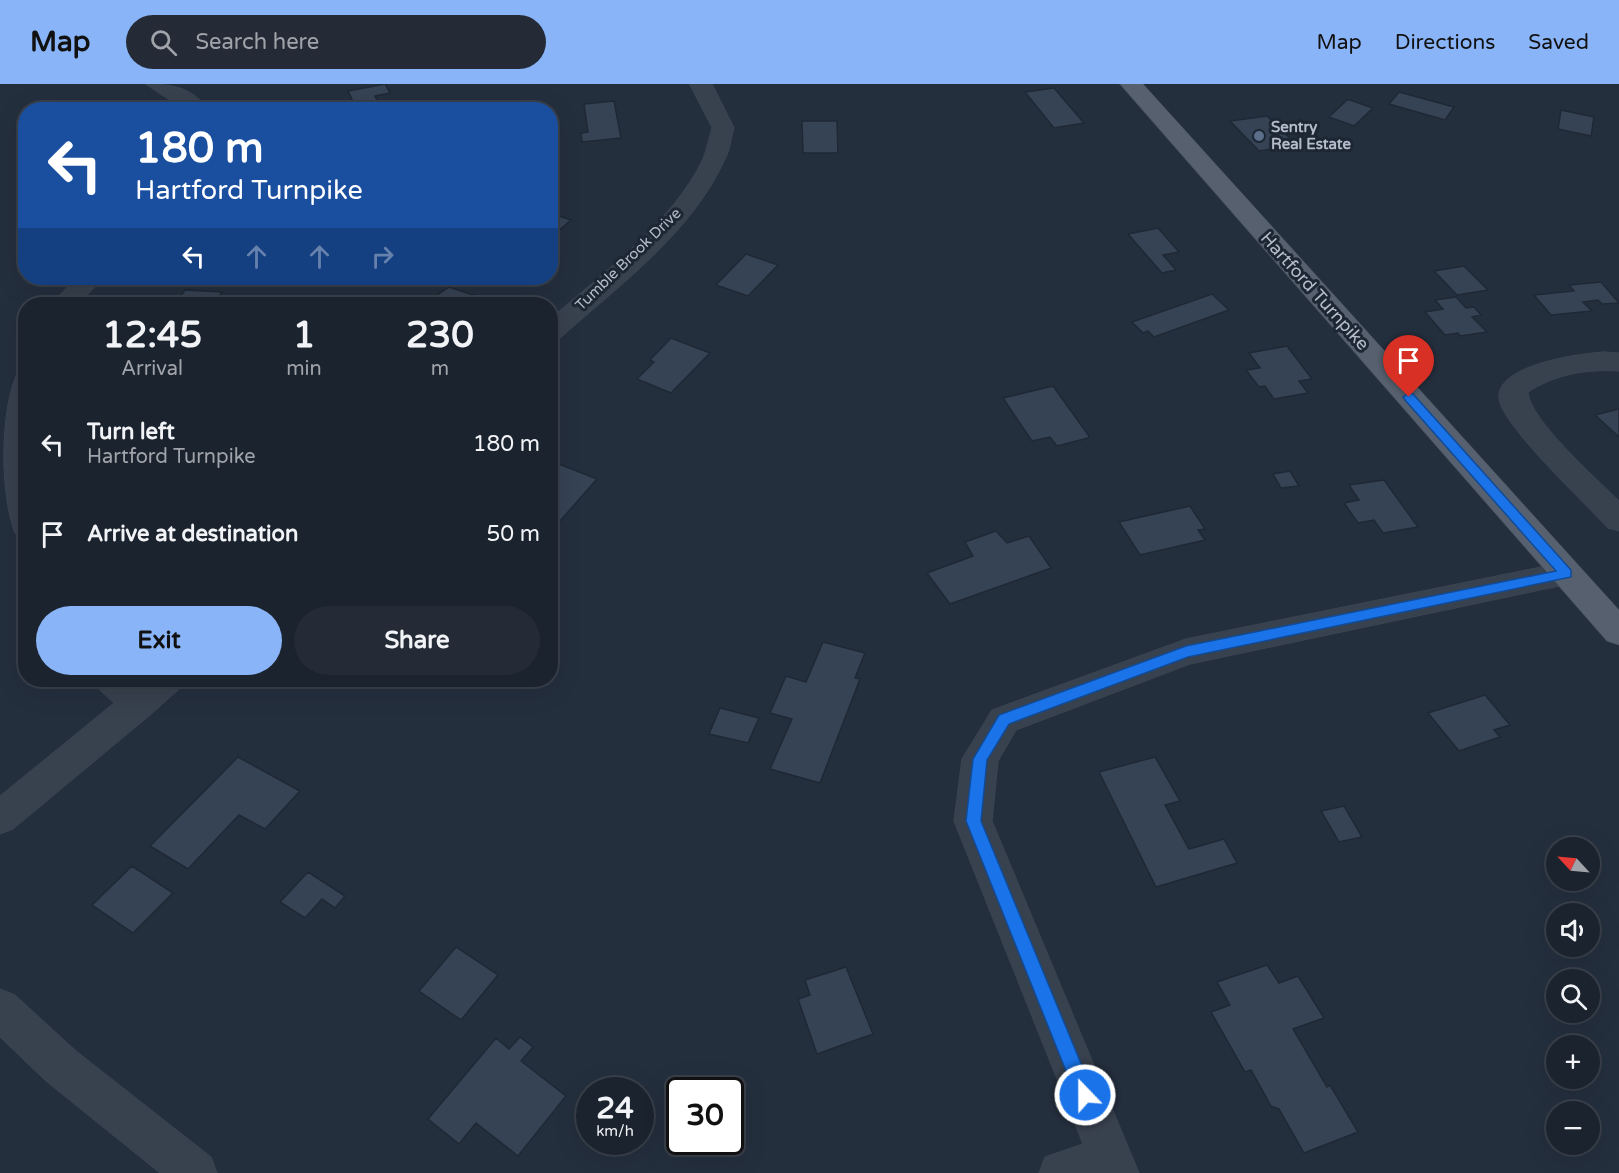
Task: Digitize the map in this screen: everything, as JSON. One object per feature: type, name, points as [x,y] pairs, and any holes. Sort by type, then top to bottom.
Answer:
[{"type":"main road","name":"Hartford Turnpike","points":[[1131,84],[1619,632]]},
{"type":"street","points":[[157,84],[190,102]]},
{"type":"street","name":"Tumble Brook Drive","points":[[558,326],[635,256],[687,202],[714,159],[723,128],[702,84]]},
{"type":"street","points":[[72,297],[83,285]]},
{"type":"street","points":[[1619,362],[1569,364],[1532,375],[1514,388],[1514,402],[1532,429],[1619,520]]},
{"type":"street","points":[[18,396],[10,443],[18,500]]},
{"type":"street","points":[[1061,1173],[1114,1165],[973,821],[980,759],[1004,720],[1186,652],[1567,574]]},
{"type":"street","points":[[119,687],[138,705]]},
{"type":"street","points":[[0,818],[158,687]]},
{"type":"street","points":[[0,1009],[61,1066],[195,1173]]},
{"type":"building","points":[[385,84],[390,93],[375,96],[378,102],[353,102],[348,91]]},
{"type":"building","points":[[1054,88],[1084,123],[1054,128],[1025,92]]},
{"type":"building","points":[[1399,92],[1454,107],[1445,120],[1389,104]]},
{"type":"building","points":[[1347,100],[1373,108],[1354,126],[1329,117]]},
{"type":"building","points":[[614,101],[621,138],[582,142],[581,133],[588,132],[584,104]]},
{"type":"building","points":[[1561,110],[1594,117],[1591,136],[1558,129]]},
{"type":"building","points":[[1267,116],[1297,145],[1259,151],[1230,121]]},
{"type":"building","points":[[802,121],[837,121],[838,153],[803,153]]},
{"type":"building","points":[[558,216],[571,220],[558,231]]},
{"type":"building","points":[[1158,228],[1179,252],[1163,255],[1176,270],[1162,273],[1128,234]]},
{"type":"building","points":[[746,254],[778,265],[748,296],[716,285]]},
{"type":"building","points":[[1464,266],[1488,290],[1457,295],[1434,271]]},
{"type":"building","points":[[1601,282],[1619,303],[1602,304],[1598,300],[1583,302],[1592,311],[1551,315],[1534,295],[1574,291],[1569,285]]},
{"type":"building","points":[[449,287],[476,296],[475,297],[434,297]]},
{"type":"building","points":[[185,290],[222,292],[219,297],[180,297]]},
{"type":"building","points":[[1212,294],[1229,310],[1154,337],[1148,331],[1143,333],[1132,322]]},
{"type":"building","points":[[1456,297],[1466,308],[1474,307],[1481,315],[1472,317],[1487,332],[1460,336],[1458,333],[1445,335],[1425,312],[1443,309],[1435,300]]},
{"type":"building","points":[[671,338],[710,353],[671,393],[637,379],[654,362],[650,360]]},
{"type":"building","points":[[1287,346],[1312,379],[1299,381],[1308,393],[1274,399],[1265,386],[1259,387],[1246,370],[1260,368],[1249,353]]},
{"type":"building","points":[[1053,386],[1089,436],[1088,438],[1057,446],[1050,437],[1032,441],[1003,398]]},
{"type":"building","points":[[1619,409],[1619,437],[1595,415]]},
{"type":"building","points":[[558,465],[597,479],[558,523]]},
{"type":"building","points":[[1290,471],[1299,486],[1281,488],[1273,474]]},
{"type":"building","points":[[1384,480],[1418,527],[1383,533],[1374,520],[1358,523],[1344,503],[1359,500],[1349,485]]},
{"type":"building","points":[[1190,506],[1205,529],[1198,530],[1205,540],[1140,555],[1119,522]]},
{"type":"building","points":[[996,531],[1007,543],[1029,536],[1051,568],[950,604],[927,573],[973,556],[965,542]]},
{"type":"building","points":[[823,642],[865,653],[855,678],[860,679],[820,783],[770,769],[792,719],[770,713],[786,676],[806,682]]},
{"type":"building","points":[[1485,695],[1510,725],[1494,730],[1500,737],[1459,751],[1428,713]]},
{"type":"building","points":[[720,708],[759,718],[748,743],[709,734]]},
{"type":"building","points":[[238,757],[300,791],[265,829],[239,815],[188,869],[150,846]]},
{"type":"building","points":[[1155,757],[1180,801],[1165,805],[1189,849],[1224,839],[1237,863],[1156,887],[1099,772]]},
{"type":"building","points":[[1344,806],[1362,837],[1339,842],[1321,811]]},
{"type":"building","points":[[132,866],[173,893],[133,933],[92,905]]},
{"type":"building","points":[[308,872],[345,896],[335,908],[322,899],[305,918],[280,902]]},
{"type":"building","points":[[456,947],[498,975],[461,1020],[419,991]]},
{"type":"building","points":[[1267,965],[1279,983],[1298,976],[1324,1018],[1293,1029],[1327,1087],[1330,1085],[1358,1132],[1304,1153],[1279,1109],[1271,1106],[1251,1070],[1245,1072],[1211,1012],[1230,1005],[1217,982]]},
{"type":"building","points":[[846,967],[873,1034],[817,1054],[798,999],[810,995],[805,980]]},
{"type":"building","points":[[520,1037],[533,1047],[521,1061],[566,1096],[518,1156],[476,1123],[459,1144],[428,1119],[496,1038],[509,1049]]},
{"type":"place","name":"Sentry Real Estate","points":[[1259,136]]},
{"type":"route","points":[[1085,1095],[973,821],[980,759],[1004,720],[1186,652],[1567,574],[1409,397]]}]
